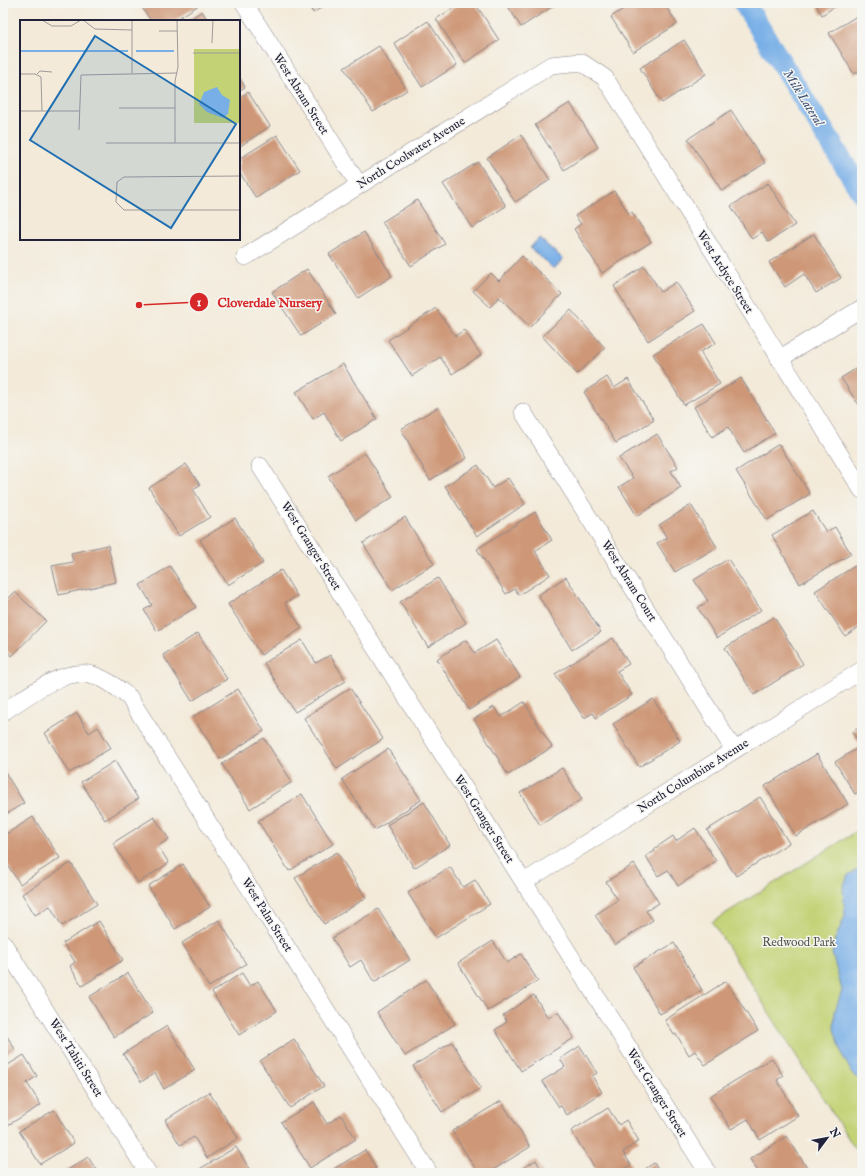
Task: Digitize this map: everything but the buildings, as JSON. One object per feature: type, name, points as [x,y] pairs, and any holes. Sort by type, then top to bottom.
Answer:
[{"type":"street","name":"West Abram Street","points":[[244,3],[359,185]]},
{"type":"street","name":"North Coolwater Avenue","points":[[245,257],[551,66],[581,62]]},
{"type":"street","name":"West Ardyce Street","points":[[581,62],[605,78],[862,490]]},
{"type":"street","points":[[779,359],[862,308]]},
{"type":"street","name":"West Abram Court","points":[[523,412],[734,750]]},
{"type":"street","name":"West Granger Street","points":[[260,466],[708,1173]]},
{"type":"street","name":"North Columbine Avenue","points":[[524,882],[862,670]]},
{"type":"street","name":"West Palm Street","points":[[3,712],[52,681],[70,675],[89,674],[108,682],[129,697],[429,1173]]},
{"type":"street","name":"West Tahiti Street","points":[[3,943],[148,1173]]},
{"type":"green space","name":"Redwood Park","points":[[862,828],[862,1160],[712,922]]},
{"type":"water","points":[[539,238],[563,259],[554,269],[530,248]]},
{"type":"water","points":[[862,869],[862,1081],[853,1075],[843,1056],[834,1029],[835,1011],[842,990],[832,954],[834,942],[845,916],[843,888],[848,875]]},
{"type":"waterway","name":"Milk Lateral","points":[[744,3],[862,193]]},
{"type":"place","name":"Cloverdale Nursery","points":[[139,305]]}]
